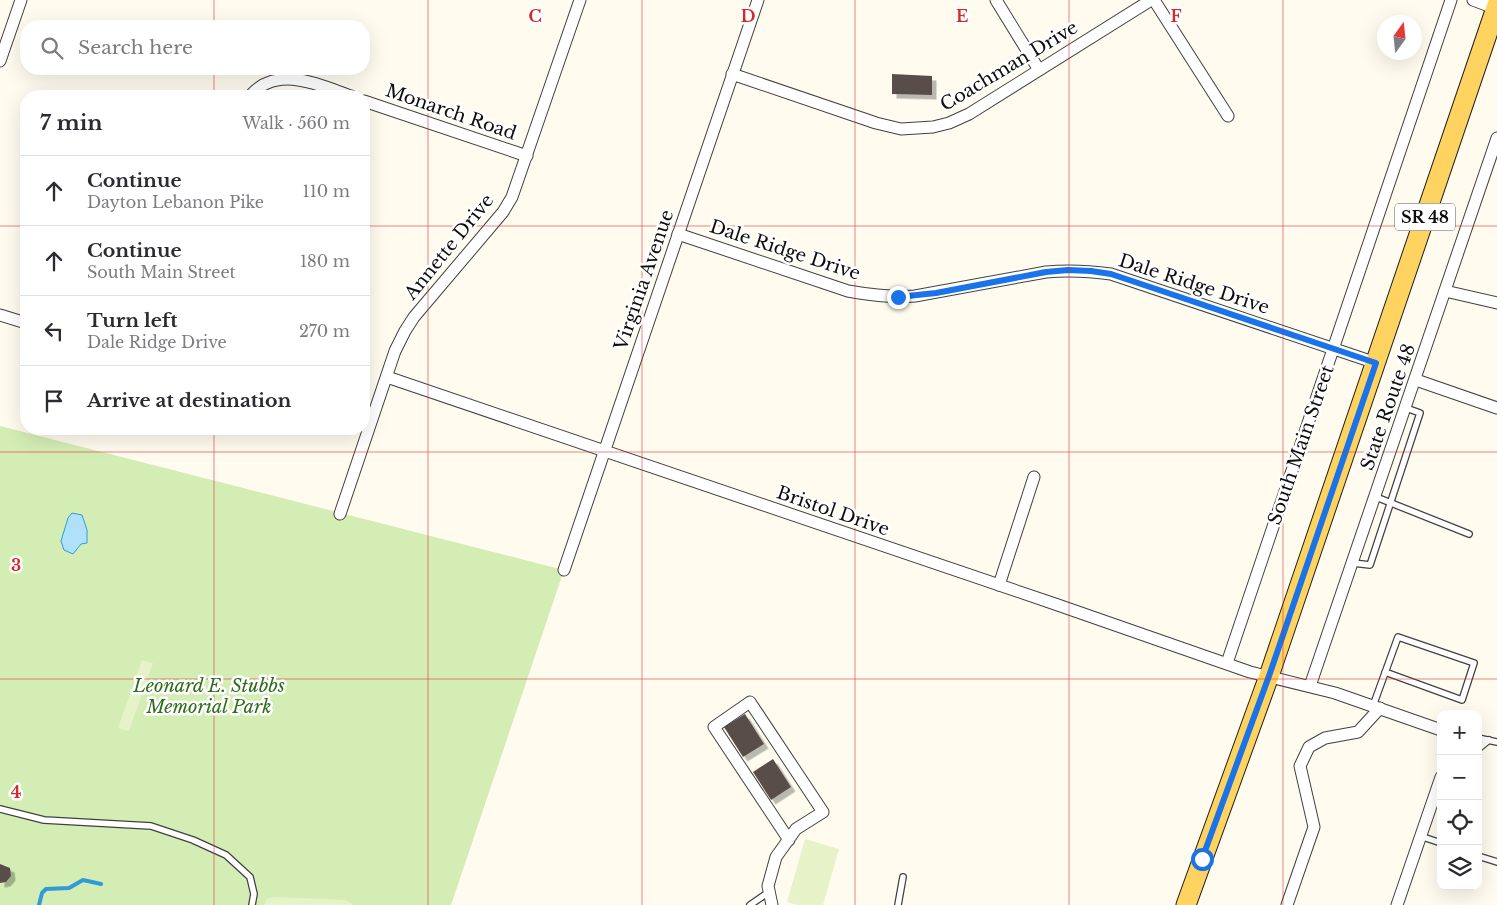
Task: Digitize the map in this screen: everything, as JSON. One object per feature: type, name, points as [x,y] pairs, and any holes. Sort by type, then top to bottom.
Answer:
[{"type":"main road","name":"SR 48","points":[[1186,905],[1269,676],[1497,8]]},
{"type":"street","points":[[0,60],[21,0]]},
{"type":"street","name":"Annette Drive","points":[[370,427],[396,351],[405,331],[414,317],[503,212],[512,196],[580,0]]},
{"type":"street","name":"Virginia Avenue","points":[[564,570],[758,0]]},
{"type":"street","points":[[996,0],[1039,70]]},
{"type":"street","points":[[1152,0],[1228,116]]},
{"type":"street","name":"Coachman Drive","points":[[732,74],[876,123],[901,129],[933,128],[969,114],[1152,0]]},
{"type":"street","name":"South Main Street","points":[[1227,663],[1452,0]]},
{"type":"street","points":[[1473,0],[1497,8]]},
{"type":"street","points":[[258,90],[266,84],[281,79],[293,79],[304,80],[333,90]]},
{"type":"street","name":"Monarch Road","points":[[370,103],[527,156]]},
{"type":"street","name":"State Route 48","points":[[1310,686],[1497,138]]},
{"type":"street","name":"Dale Ridge Drive","points":[[678,234],[848,291],[871,296],[915,296],[1053,272],[1091,271],[1111,274],[1376,363]]},
{"type":"street","points":[[1445,291],[1497,303]]},
{"type":"street","points":[[0,315],[20,321]]},
{"type":"street","name":"Bristol Drive","points":[[387,377],[1250,672],[1310,686],[1437,729]]},
{"type":"street","points":[[1416,380],[1497,408]]},
{"type":"street","name":"Annette Drive","points":[[340,514],[367,435]]},
{"type":"street","points":[[999,586],[1034,477]]},
{"type":"street","points":[[772,905],[768,886],[776,857],[789,840],[796,830],[823,812],[750,702],[714,727],[789,840]]},
{"type":"street","points":[[1287,905],[1314,827],[1300,766],[1309,747],[1325,738],[1358,732],[1376,707]]},
{"type":"street","points":[[1397,905],[1437,789]]},
{"type":"lane","points":[[1353,563],[1370,565],[1420,413],[1406,408]]},
{"type":"lane","points":[[1376,497],[1469,534]]},
{"type":"lane","points":[[1376,707],[1385,672],[1398,637],[1474,664],[1462,700],[1385,672]]},
{"type":"lane","points":[[1482,739],[1497,742]]},
{"type":"lane","points":[[1482,746],[1489,740]]},
{"type":"lane","points":[[0,809],[44,820],[151,826],[193,840],[226,855],[250,877],[254,894],[252,905]]},
{"type":"lane","points":[[1420,836],[1437,842]]},
{"type":"lane","points":[[1482,857],[1497,862]]},
{"type":"lane","points":[[898,905],[903,877]]},
{"type":"lane","points":[[750,905],[769,892]]},
{"type":"green space","name":"Leonard E. Stubbs Memorial Park","points":[[0,426],[20,431],[20,435],[35,435],[564,570],[451,905],[0,905]]},
{"type":"green space","points":[[142,660],[153,663],[129,731],[118,728]]},
{"type":"green space","points":[[805,839],[839,849],[823,905],[797,905],[787,902]]},
{"type":"green space","points":[[274,897],[345,900],[354,905],[264,905],[267,899]]},
{"type":"water","points":[[72,513],[82,515],[87,530],[87,543],[81,544],[73,554],[64,550],[61,541],[68,518]]},
{"type":"building","points":[[892,74],[932,76],[932,95],[892,94]]},
{"type":"building","points":[[745,714],[764,744],[743,757],[724,727]]},
{"type":"building","points":[[773,759],[791,787],[771,800],[753,772]]},
{"type":"building","points":[[0,864],[10,868],[11,876],[6,882],[0,883]]},
{"type":"waterway","points":[[39,905],[42,893],[46,889],[69,888],[83,880],[101,884]]},
{"type":"route","points":[[898,297],[936,293],[1046,272],[1068,270],[1091,271],[1111,274],[1376,363],[1269,676],[1202,859]]}]
